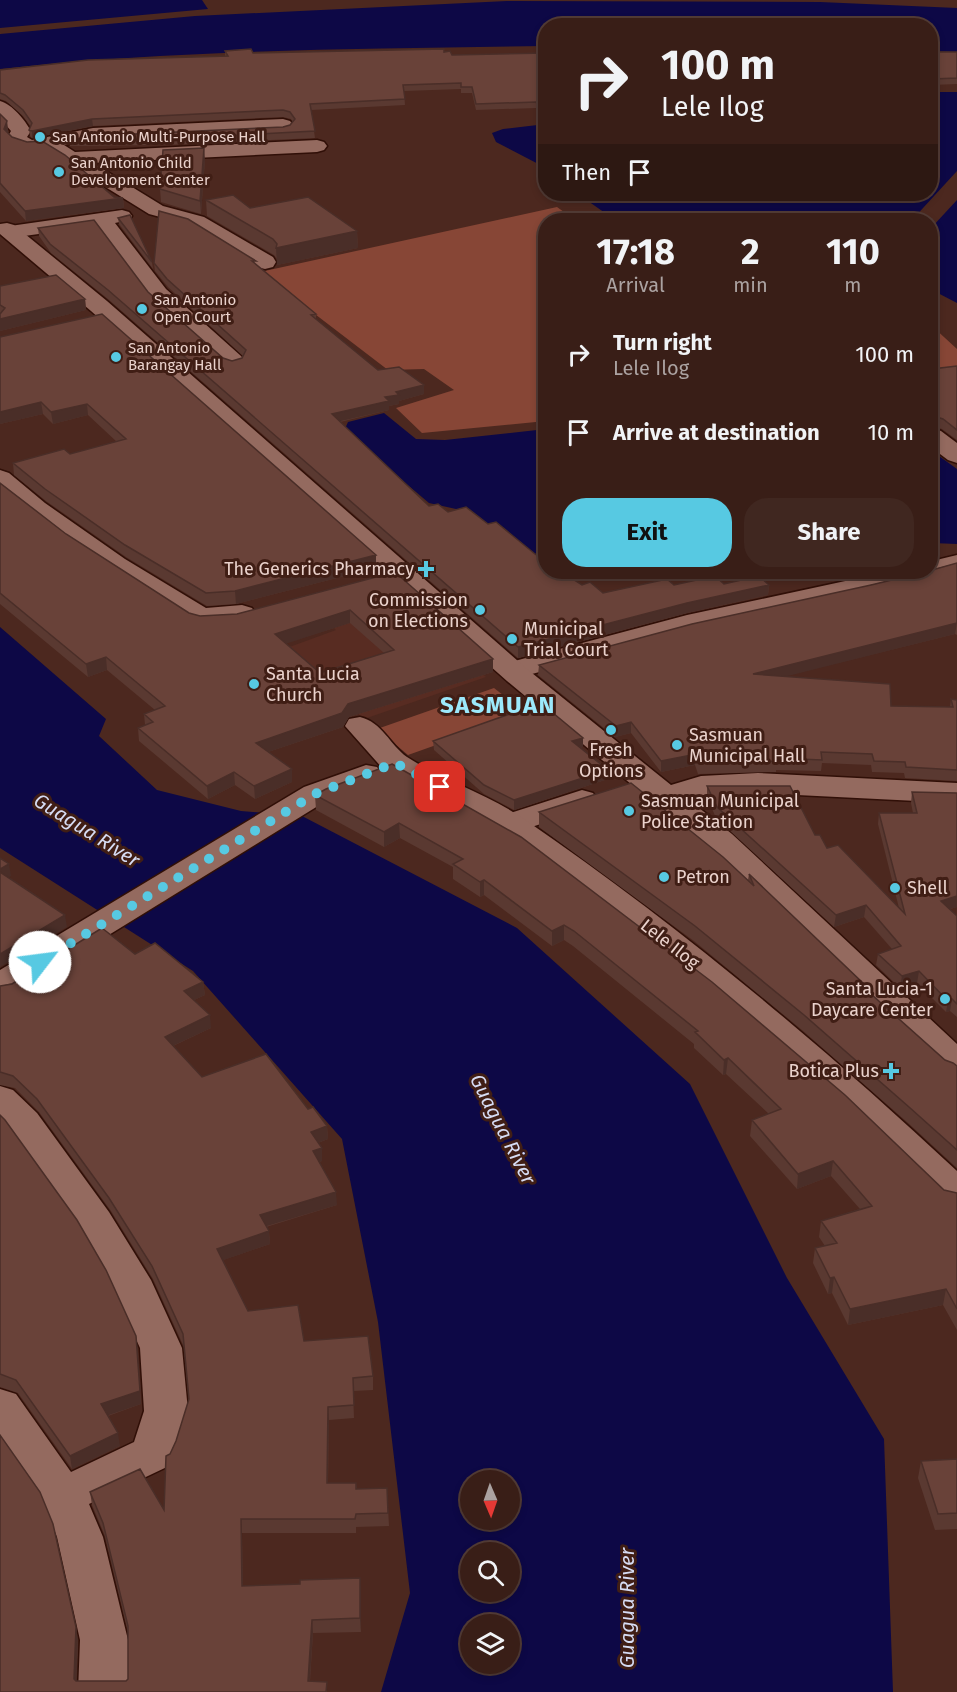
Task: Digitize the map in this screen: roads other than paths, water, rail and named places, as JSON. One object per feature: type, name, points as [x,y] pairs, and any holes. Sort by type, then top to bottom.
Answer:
[{"type":"street","points":[[0,107],[20,128],[21,131],[17,138],[30,146],[93,134],[283,125]]},
{"type":"street","points":[[47,143],[156,210],[197,220],[265,262]]},
{"type":"street","points":[[73,158],[317,146]]},
{"type":"street","points":[[156,210],[8,231],[120,305],[233,361]]},
{"type":"street","points":[[101,219],[120,305],[400,572],[513,670],[720,841],[957,1065]]},
{"type":"street","points":[[938,441],[957,455]]},
{"type":"street","points":[[0,478],[36,509],[115,565],[201,617],[237,615],[270,606]]},
{"type":"street","points":[[938,568],[957,563]]},
{"type":"street","points":[[368,580],[400,572]]},
{"type":"street","points":[[513,670],[687,624],[890,579]]},
{"type":"street","name":"Lele Ilog","points":[[360,726],[395,763],[510,825],[613,900],[725,987],[858,1100],[957,1194]]},
{"type":"street","points":[[0,986],[81,939],[290,808],[315,794],[395,763]]},
{"type":"street","points":[[510,825],[610,791],[657,787],[758,783],[957,793]]},
{"type":"street","points":[[0,1099],[23,1122],[95,1222],[130,1280],[161,1348],[166,1411],[153,1453],[63,1496]]},
{"type":"street","points":[[0,1406],[63,1496],[80,1537],[105,1640],[103,1692]]},
{"type":"water","points":[[0,0],[202,0],[208,9],[0,28]]},
{"type":"water","points":[[507,1],[820,2],[957,8],[957,52],[938,51],[938,18],[538,18],[538,46],[204,54],[68,62],[0,69],[0,34],[195,16]]},
{"type":"water","points":[[938,92],[957,92],[957,171],[938,192]]},
{"type":"water","points":[[538,125],[538,164],[496,142],[492,133],[503,129]]},
{"type":"water","points":[[957,200],[957,303],[938,293],[938,221]]},
{"type":"water","points":[[588,201],[929,201],[918,213],[605,213]]},
{"type":"water","points":[[384,413],[416,439],[445,440],[538,430],[538,561],[465,511],[429,503],[344,431],[348,422]]},
{"type":"water","points":[[938,455],[957,469],[957,544],[938,543]]},
{"type":"water","name":"Guagua River","points":[[0,627],[106,719],[99,736],[157,790],[241,811],[302,816],[517,928],[690,1084],[787,1278],[884,1439],[893,1692],[381,1692],[410,1593],[378,1322],[342,1139],[193,971],[0,848]]},
{"type":"place","name":"San Antonio Multi-Purpose Hall","points":[[40,137]]},
{"type":"place","name":"San Antonio Child Development Center","points":[[59,172]]},
{"type":"place","name":"San Antonio Open Court","points":[[142,309]]},
{"type":"place","name":"San Antonio Barangay Hall","points":[[116,357]]},
{"type":"place","name":"The Generics Pharmacy","points":[[426,569]]},
{"type":"place","name":"Commission on Elections","points":[[480,610]]},
{"type":"place","name":"Municipal Trial Court","points":[[512,639]]},
{"type":"place","name":"Santa Lucia Church","points":[[254,684]]},
{"type":"place","name":"Fresh Options","points":[[611,730]]},
{"type":"place","name":"Sasmuan Municipal Hall","points":[[677,745]]},
{"type":"place","name":"Sasmuan Municipal Police Station","points":[[629,811]]},
{"type":"place","name":"Petron","points":[[664,877]]},
{"type":"place","name":"Shell","points":[[895,888]]},
{"type":"place","name":"Santa Lucia-1 Daycare Center","points":[[945,999]]},
{"type":"place","name":"Botica Plus","points":[[891,1071]]},
{"type":"district","name":"SASMUAN","points":[[498,705]]}]
